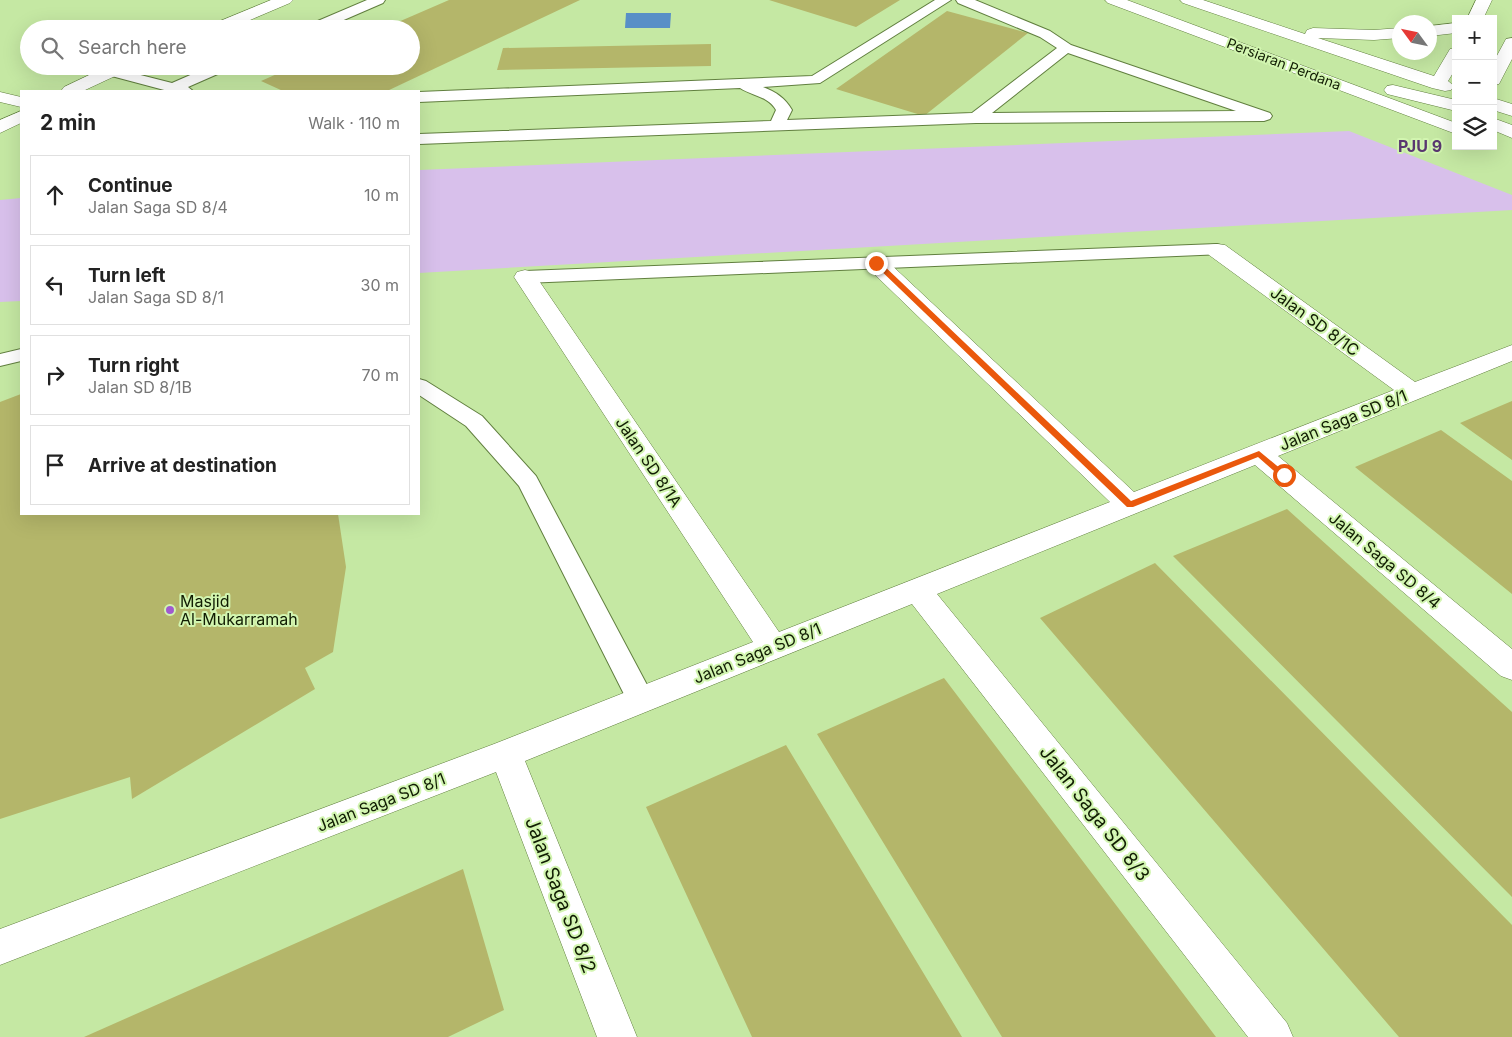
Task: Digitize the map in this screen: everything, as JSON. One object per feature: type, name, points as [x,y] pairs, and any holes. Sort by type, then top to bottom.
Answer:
[{"type":"street","points":[[236,20],[285,0]]},
{"type":"street","name":"Persiaran Perdana","points":[[1188,0],[1438,84]]},
{"type":"street","points":[[1477,15],[1484,0]]},
{"type":"street","points":[[1115,1],[1255,42],[1397,92],[1452,100]]},
{"type":"street","name":"Persiaran Perdana","points":[[1115,1],[1452,127]]},
{"type":"street","points":[[1437,30],[1452,28]]},
{"type":"street","points":[[1284,32],[1374,35],[1392,34]]},
{"type":"street","points":[[1497,74],[1510,54]]},
{"type":"street","points":[[1452,60],[1438,84],[1452,98]]},
{"type":"street","points":[[72,90],[103,75]]},
{"type":"street","points":[[0,98],[20,102]]},
{"type":"street","points":[[1497,105],[1512,111]]},
{"type":"street","points":[[0,127],[20,117]]},
{"type":"street","points":[[1497,125],[1512,132]]},
{"type":"street","points":[[1497,143],[1512,148]]},
{"type":"street","name":"Jalan SD 8/1C","points":[[1217,250],[1413,392]]},
{"type":"street","points":[[876,263],[1130,505]]},
{"type":"street","name":"Jalan SD 8/1A","points":[[525,277],[773,647]]},
{"type":"street","name":"Jalan Saga SD 8/1","points":[[0,947],[506,754],[1512,352]]},
{"type":"street","name":"Jalan Saga SD 8/4","points":[[1259,454],[1512,667]]},
{"type":"street","name":"Jalan Saga SD 8/3","points":[[917,589],[1273,1037]]},
{"type":"street","name":"Jalan Saga SD 8/2","points":[[506,754],[617,1037]]},
{"type":"lane","points":[[332,20],[378,0]]},
{"type":"lane","points":[[420,97],[815,80],[944,0]]},
{"type":"lane","points":[[420,139],[976,118],[1264,116],[1066,48],[1046,34],[963,0]]},
{"type":"lane","points":[[976,118],[1066,48]]},
{"type":"lane","points":[[134,75],[179,90],[207,75]]},
{"type":"lane","points":[[740,83],[781,102],[784,110],[777,125]]},
{"type":"lane","points":[[525,277],[1217,250]]},
{"type":"lane","points":[[0,360],[20,355]]},
{"type":"lane","points":[[420,387],[474,421],[528,482],[640,700]]},
{"type":"shaded area","points":[[1349,131],[1512,195],[1512,210],[420,273],[420,170]]},
{"type":"shaded area","points":[[20,198],[20,301],[0,302],[0,200]]},
{"type":"water","points":[[626,13],[671,13],[670,28],[625,28]]},
{"type":"building","points":[[449,0],[580,0],[389,90],[281,90],[261,81],[275,75],[420,75],[420,20],[403,20]]},
{"type":"building","points":[[769,0],[900,0],[856,27]]},
{"type":"building","points":[[947,11],[1028,33],[924,116],[836,89]]},
{"type":"building","points":[[711,44],[711,66],[497,70],[503,48]]},
{"type":"building","name":"Masjid Al-Mukarramah","points":[[20,394],[20,515],[338,515],[346,567],[333,652],[305,668],[315,689],[132,799],[130,777],[0,819],[0,402]]},
{"type":"building","points":[[1512,401],[1512,460],[1460,423]]},
{"type":"building","points":[[1441,430],[1512,481],[1512,594],[1355,467]]},
{"type":"building","points":[[1287,509],[1512,712],[1512,897],[1173,556]]},
{"type":"building","points":[[1155,563],[1512,925],[1512,1037],[1399,1037],[1040,618]]},
{"type":"building","points":[[944,678],[1216,1037],[1002,1037],[817,734]]},
{"type":"building","points":[[786,745],[962,1037],[752,1037],[646,807]]},
{"type":"building","points":[[463,869],[504,1010],[448,1037],[84,1037]]},
{"type":"place","name":"Masjid Al-Mukarramah","points":[[170,610]]},
{"type":"district","name":"PJU 9","points":[[1420,146]]},
{"type":"route","points":[[876,263],[1130,505],[1259,454],[1284,475]]}]
